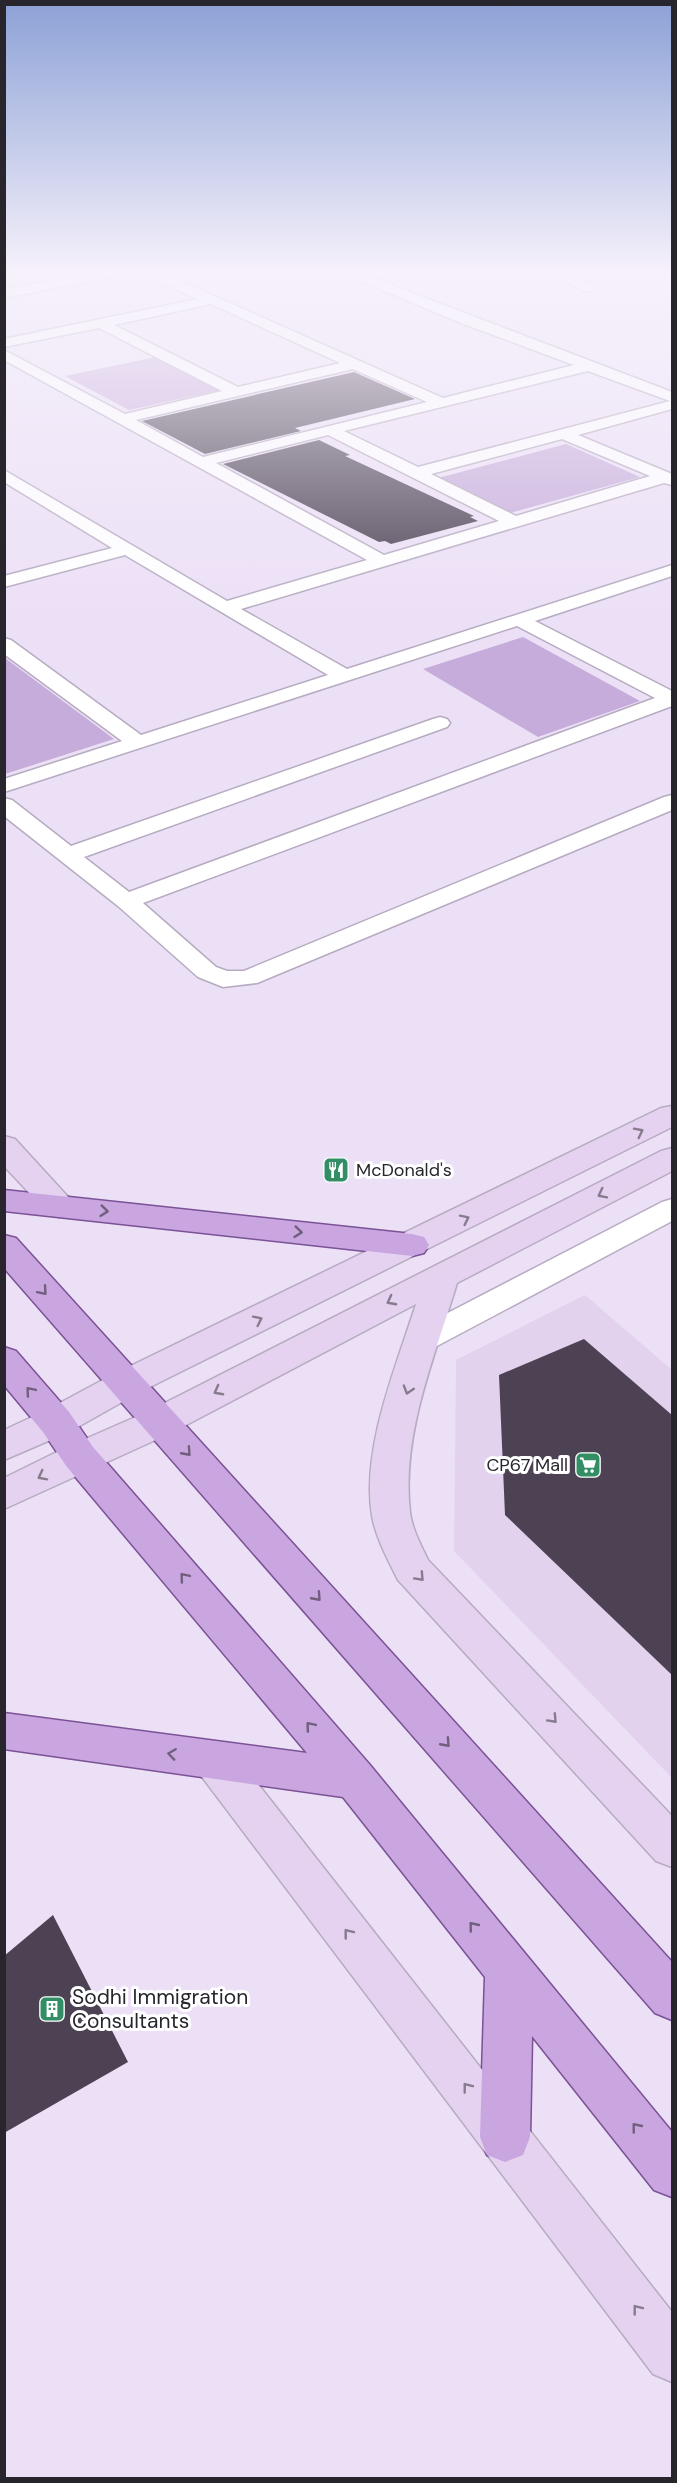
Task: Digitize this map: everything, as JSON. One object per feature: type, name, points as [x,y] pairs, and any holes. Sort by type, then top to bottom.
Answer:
[{"type":"main road","points":[[4,1446],[56,1422],[125,1384],[412,1245],[672,1115]]},
{"type":"main road","points":[[4,1146],[59,1206]]},
{"type":"main road","points":[[4,1495],[80,1457],[160,1422],[443,1274],[672,1158]]},
{"type":"main road","points":[[4,1200],[412,1245]]},
{"type":"main road","points":[[4,1246],[672,1997]]},
{"type":"main road","points":[[443,1274],[396,1432],[391,1514],[412,1569],[672,1846]]},
{"type":"main road","points":[[4,1360],[56,1422],[80,1457],[355,1779],[672,2172]]},
{"type":"main road","points":[[4,1731],[355,1779]]},
{"type":"main road","points":[[214,1760],[672,2355]]},
{"type":"main road","points":[[505,2137],[509,1970]]},
{"type":"street","points":[[58,384],[384,562]]},
{"type":"street","points":[[220,384],[236,392]]},
{"type":"street","points":[[122,419],[270,384]]},
{"type":"street","points":[[399,384],[442,403]]},
{"type":"street","points":[[201,462],[518,384]]},
{"type":"street","points":[[640,384],[672,397]]},
{"type":"street","points":[[415,473],[672,405]]},
{"type":"street","points":[[330,430],[515,522]]},
{"type":"street","points":[[563,434],[669,479]]},
{"type":"street","points":[[4,475],[13,486],[128,549],[225,608],[345,676]]},
{"type":"street","points":[[225,608],[669,479]]},
{"type":"street","points":[[4,582],[128,549]]},
{"type":"street","points":[[4,786],[672,570]]},
{"type":"street","points":[[519,620],[672,699]]},
{"type":"street","points":[[4,644],[138,743]]},
{"type":"street","points":[[126,901],[672,699]]},
{"type":"street","points":[[68,855],[440,723]]},
{"type":"street","points":[[4,805],[126,901],[207,972],[222,979],[248,978],[672,802]]},
{"type":"street","points":[[424,1339],[672,1209]]},
{"type":"shaded area","points":[[80,384],[209,384],[221,390],[129,410]]},
{"type":"shaded area","points":[[566,444],[640,477],[510,513],[438,478]]},
{"type":"shaded area","points":[[523,637],[640,701],[538,737],[423,669]]},
{"type":"shaded area","points":[[5,658],[114,739],[5,774]]},
{"type":"shaded area","points":[[585,1295],[672,1370],[672,1778],[454,1551],[456,1360]]},
{"type":"building","points":[[303,384],[381,384],[415,399],[295,428],[301,431],[205,454],[142,421]]},
{"type":"building","points":[[319,440],[350,455],[345,456],[474,516],[470,517],[478,521],[391,544],[385,541],[379,542],[223,464]]},
{"type":"building","name":"CP67 Mall","points":[[584,1339],[672,1415],[672,1675],[505,1515],[499,1375]]},
{"type":"building","name":"Sodhi Immigration Consultants","points":[[53,1915],[128,2062],[4,2133],[4,1956]]},
{"type":"place","name":"McDonald's","points":[[336,1170]]},
{"type":"place","name":"CP67 Mall","points":[[588,1465]]},
{"type":"place","name":"Sodhi Immigration Consultants","points":[[52,2009]]}]
